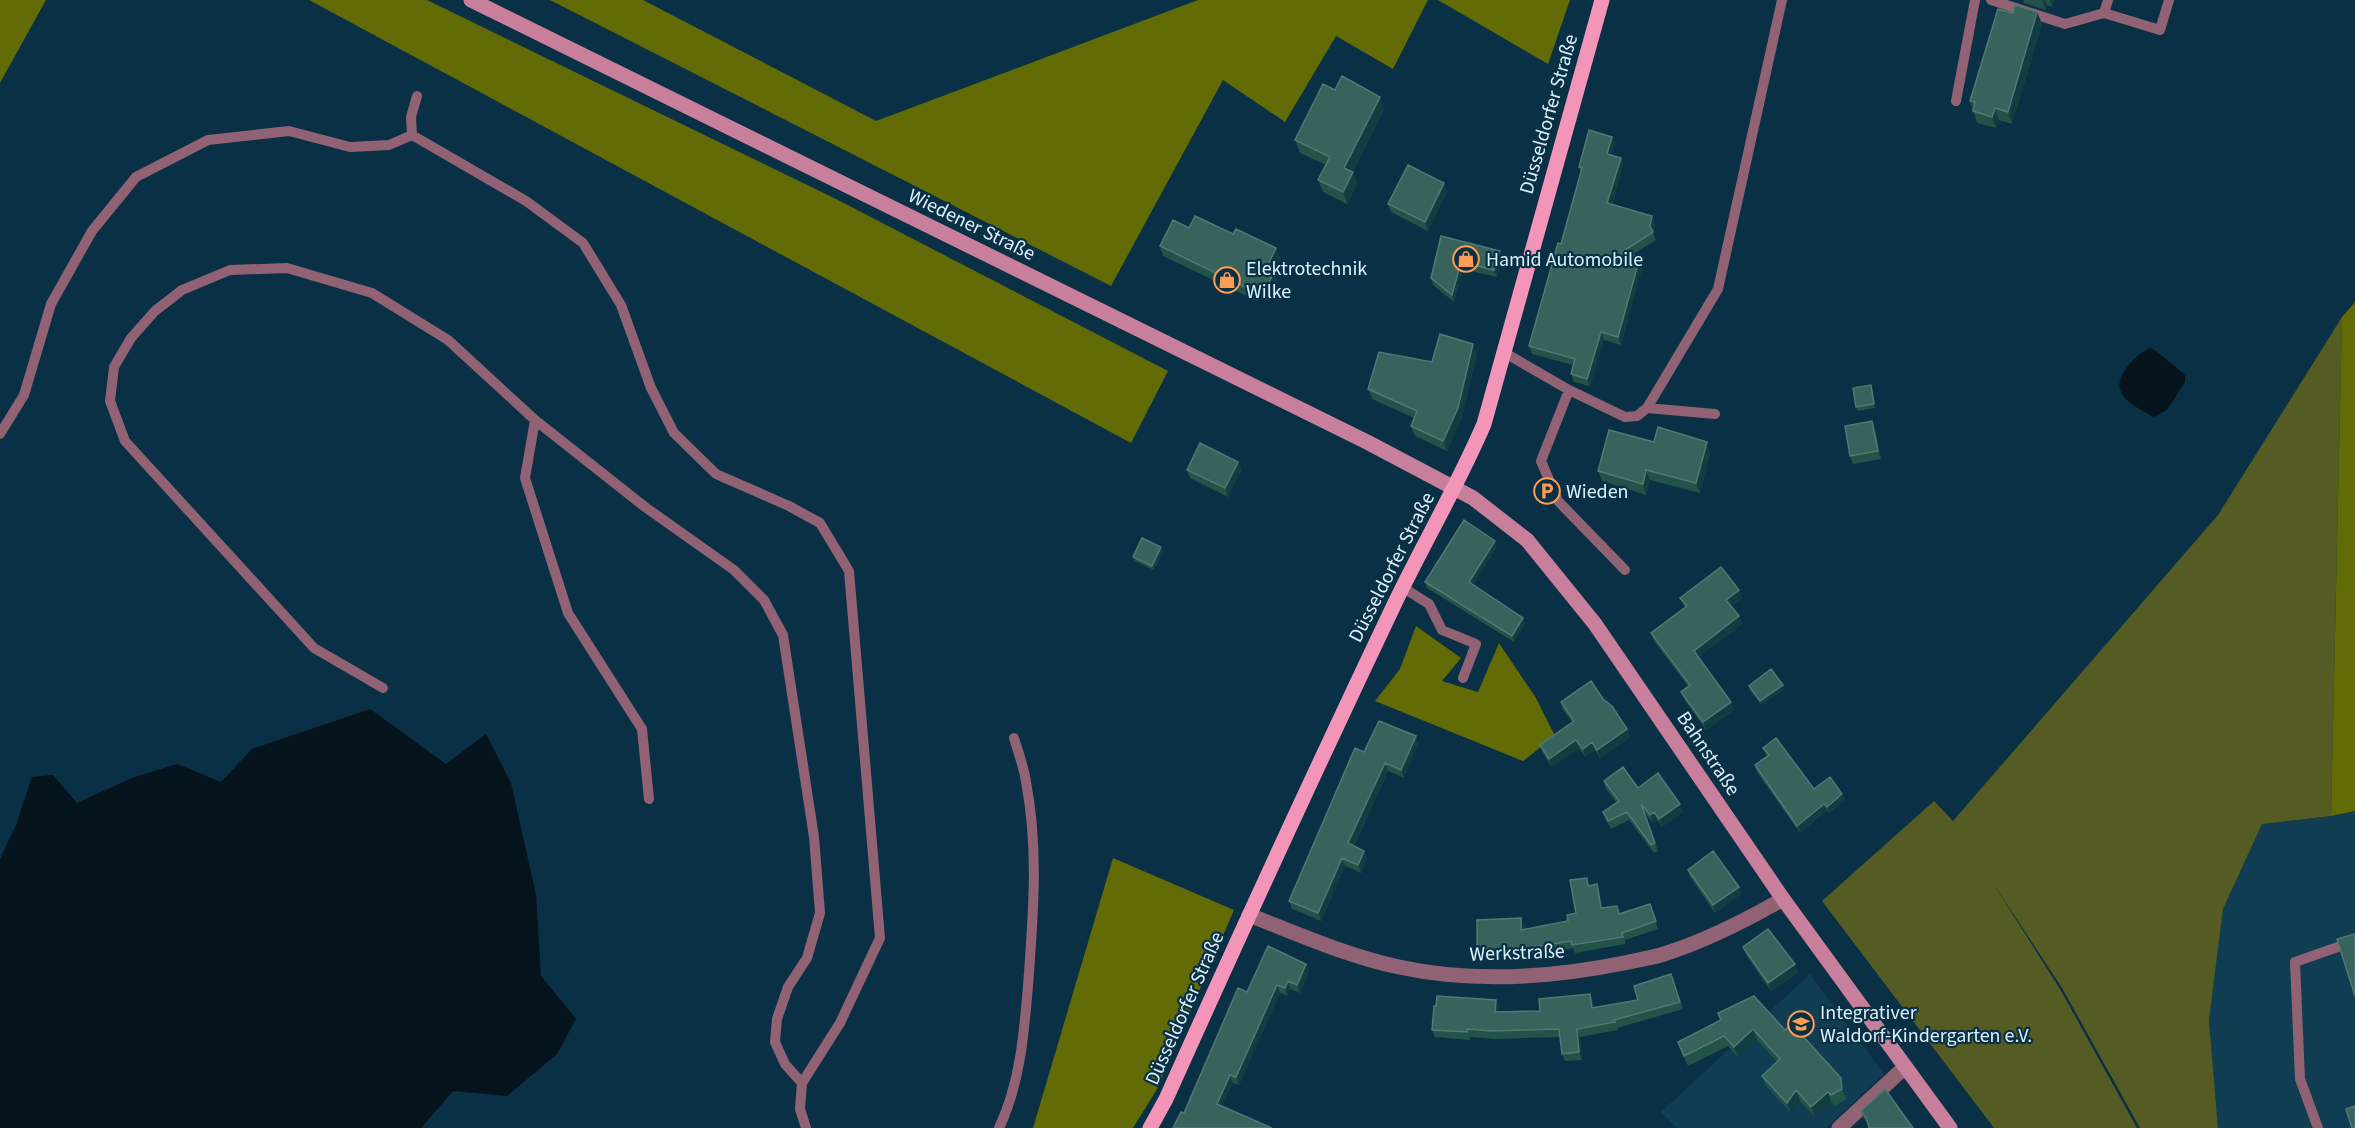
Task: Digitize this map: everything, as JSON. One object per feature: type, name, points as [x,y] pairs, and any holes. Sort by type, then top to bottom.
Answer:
[{"type":"main road","name":"Wiedener Straße","points":[[471,0],[1455,486]]},
{"type":"main road","name":"Düsseldorfer Straße","points":[[1150,1128],[1166,1099],[1402,587],[1468,461],[1484,424],[1602,0]]},
{"type":"main road","name":"Bahnstraße","points":[[1455,486],[1485,506],[1527,540],[1595,624],[1783,899],[1950,1128]]},
{"type":"street","name":"Werkstraße","points":[[1249,915],[1344,951],[1398,967],[1448,975],[1522,977],[1590,970],[1663,954],[1741,923],[1783,899]]},
{"type":"street","points":[[1839,1128],[1905,1067]]},
{"type":"lane","points":[[1505,353],[1569,390],[1625,417],[1637,416],[1647,408],[1718,289],[1782,0]]},
{"type":"lane","points":[[1956,101],[1975,0]]},
{"type":"lane","points":[[1991,0],[2065,24],[2104,13],[2160,30],[2169,0]]},
{"type":"lane","points":[[2104,13],[2108,0]]},
{"type":"lane","points":[[412,135],[411,117],[417,96]]},
{"type":"lane","points":[[0,434],[24,395],[51,304],[92,231],[136,177],[208,140],[289,130],[350,147],[389,145],[412,135]]},
{"type":"lane","points":[[412,135],[526,201],[583,243],[621,305],[651,388],[674,433],[716,474],[789,506],[820,523],[849,571],[880,939],[840,1023],[802,1083],[800,1109],[806,1128]]},
{"type":"lane","points":[[383,688],[314,648],[125,441],[110,401],[114,367],[131,338],[155,311],[182,290],[230,270],[287,268],[372,293],[447,340],[535,420],[645,507],[734,570],[764,600],[783,635],[814,837],[820,914],[807,958],[789,987],[777,1019],[776,1042],[785,1065],[802,1083]]},
{"type":"lane","points":[[1569,390],[1541,460],[1558,501],[1625,570]]},
{"type":"lane","points":[[1647,408],[1714,414]]},
{"type":"lane","points":[[535,420],[525,478],[568,613],[642,729],[649,799]]},
{"type":"lane","points":[[1402,587],[1429,604],[1442,630],[1476,644],[1463,678]]},
{"type":"lane","points":[[999,1128],[1005,1116],[1022,1054],[1035,896],[1032,820],[1026,779],[1014,738]]},
{"type":"lane","points":[[2318,1128],[2300,1079],[2295,962],[2355,941]]},
{"type":"shaded area","points":[[2150,348],[2185,375],[2185,382],[2167,410],[2154,417],[2126,399],[2121,393],[2120,386],[2128,366]]},
{"type":"shaded area","points":[[370,709],[446,764],[486,734],[511,783],[536,895],[541,976],[576,1019],[557,1054],[507,1096],[453,1091],[421,1128],[0,1128],[0,859],[16,825],[32,777],[53,775],[77,803],[132,778],[177,764],[221,782],[252,749]]},
{"type":"shaded area","points":[[2355,811],[2355,1128],[2218,1128],[2209,1020],[2223,909],[2262,824]]},
{"type":"shaded area","name":"Integrativer Waldorf-Kindergarten e.V.","points":[[1810,974],[1884,1074],[1826,1128],[1677,1128],[1661,1112]]},
{"type":"green space","points":[[0,0],[46,0],[0,83]]},
{"type":"green space","points":[[309,0],[427,0],[836,199],[1168,371],[1131,443]]},
{"type":"green space","points":[[550,0],[643,0],[876,121],[1198,0],[1428,0],[1393,69],[1336,36],[1285,122],[1223,80],[1111,286]]},
{"type":"green space","points":[[1438,0],[1570,0],[1548,64]]},
{"type":"green space","points":[[2355,302],[2355,811],[2331,816],[2342,317]]},
{"type":"green space","points":[[2342,317],[2331,816],[2262,824],[2223,909],[2209,1020],[2218,1128],[2140,1128],[2062,988],[1991,880],[2060,989],[2137,1128],[1994,1128],[1822,901],[1934,801],[1953,821],[2218,515]]},
{"type":"green space","points":[[1416,626],[1461,658],[1442,681],[1478,692],[1499,643],[1536,698],[1555,736],[1523,761],[1375,701],[1400,669]]},
{"type":"green space","points":[[1113,858],[1234,910],[1156,1091],[1133,1128],[1033,1128]]},
{"type":"building","points":[[2015,5],[2037,12],[2008,112],[1995,108],[1992,117],[1973,111],[1975,102],[1970,101],[1998,9],[2013,13]]},
{"type":"building","points":[[1342,76],[1380,97],[1344,168],[1353,172],[1343,192],[1318,180],[1330,157],[1295,140],[1323,84],[1335,90]]},
{"type":"building","points":[[1589,130],[1612,137],[1607,154],[1621,158],[1607,203],[1652,216],[1650,226],[1653,232],[1622,252],[1640,257],[1618,337],[1601,332],[1587,379],[1571,374],[1575,359],[1529,346],[1558,243],[1561,244],[1582,168],[1579,167]]},
{"type":"building","points":[[1408,165],[1444,183],[1425,222],[1388,204]]},
{"type":"building","points":[[1195,216],[1233,234],[1236,229],[1276,248],[1266,269],[1274,272],[1265,291],[1255,287],[1253,291],[1160,246],[1173,220],[1189,228]]},
{"type":"building","points":[[1441,236],[1500,251],[1494,270],[1461,262],[1452,295],[1431,278]]},
{"type":"building","points":[[1440,334],[1473,344],[1458,408],[1443,441],[1411,426],[1417,411],[1368,389],[1379,352],[1432,362]]},
{"type":"building","points":[[1871,385],[1874,404],[1856,407],[1853,388]]},
{"type":"building","points":[[1872,421],[1878,451],[1850,456],[1845,426]]},
{"type":"building","points":[[1658,427],[1707,442],[1696,483],[1646,470],[1643,484],[1598,471],[1609,430],[1654,442]]},
{"type":"building","points":[[1200,443],[1238,462],[1225,488],[1187,470]]},
{"type":"building","points":[[1464,520],[1495,541],[1469,582],[1523,618],[1512,636],[1425,582]]},
{"type":"building","points":[[1142,538],[1161,547],[1152,566],[1133,557]]},
{"type":"building","points":[[1721,567],[1739,590],[1726,600],[1739,616],[1694,651],[1731,702],[1703,722],[1681,692],[1690,685],[1651,633],[1687,606],[1680,598]]},
{"type":"building","points":[[1771,669],[1783,685],[1760,701],[1749,686]]},
{"type":"building","points":[[1591,681],[1627,729],[1597,750],[1592,742],[1583,749],[1576,740],[1549,759],[1540,745],[1574,721],[1561,702]]},
{"type":"building","points":[[1379,721],[1416,736],[1401,770],[1385,763],[1348,843],[1364,851],[1358,865],[1342,858],[1318,913],[1289,901],[1355,748],[1364,752]]},
{"type":"building","points":[[1776,738],[1814,789],[1830,777],[1842,794],[1827,807],[1824,804],[1797,826],[1755,765],[1769,755],[1763,748]]},
{"type":"building","points":[[1623,767],[1638,788],[1658,773],[1680,804],[1659,819],[1654,812],[1650,815],[1641,804],[1655,843],[1651,845],[1627,812],[1608,821],[1603,812],[1619,801],[1604,781]]},
{"type":"building","points":[[1713,851],[1739,887],[1713,905],[1688,870]]},
{"type":"building","points":[[1587,878],[1588,886],[1597,884],[1601,908],[1617,906],[1619,914],[1650,904],[1656,921],[1622,933],[1623,937],[1572,945],[1571,941],[1522,949],[1477,949],[1477,920],[1521,918],[1521,930],[1568,921],[1567,915],[1576,913],[1570,880]]},
{"type":"building","points":[[1768,929],[1795,964],[1768,983],[1743,947]]},
{"type":"building","points":[[2355,934],[2355,996],[2337,939]]},
{"type":"building","points":[[1268,946],[1306,964],[1297,985],[1288,981],[1285,988],[1277,985],[1236,1077],[1230,1075],[1217,1104],[1272,1128],[1173,1128],[1181,1112],[1184,1113],[1238,988],[1247,992]]},
{"type":"building","points":[[1671,974],[1680,1002],[1614,1020],[1615,1022],[1577,1029],[1579,1052],[1562,1054],[1559,1029],[1492,1031],[1467,1029],[1467,1032],[1432,1030],[1437,996],[1496,1000],[1495,1012],[1540,1011],[1539,999],[1590,994],[1592,1008],[1638,1000],[1634,986]]},
{"type":"building","points":[[1754,996],[1785,1030],[1792,1024],[1841,1078],[1842,1089],[1831,1095],[1828,1092],[1811,1107],[1796,1090],[1787,1103],[1762,1076],[1780,1059],[1753,1029],[1734,1047],[1724,1036],[1684,1056],[1678,1042],[1721,1020],[1718,1013]]},
{"type":"building","points":[[1885,1089],[1913,1128],[1869,1128],[1867,1119],[1861,1111]]},
{"type":"building","points":[[2355,1106],[2355,1128],[2352,1128],[2346,1109]]},
{"type":"place","name":"Hamid Automobile","points":[[1466,259]]},
{"type":"place","name":"Elektrotechnik Wilke","points":[[1227,280]]},
{"type":"place","name":"Wieden","points":[[1547,491]]},
{"type":"place","name":"Integrativer Waldorf-Kindergarten e.V.","points":[[1801,1024]]}]
